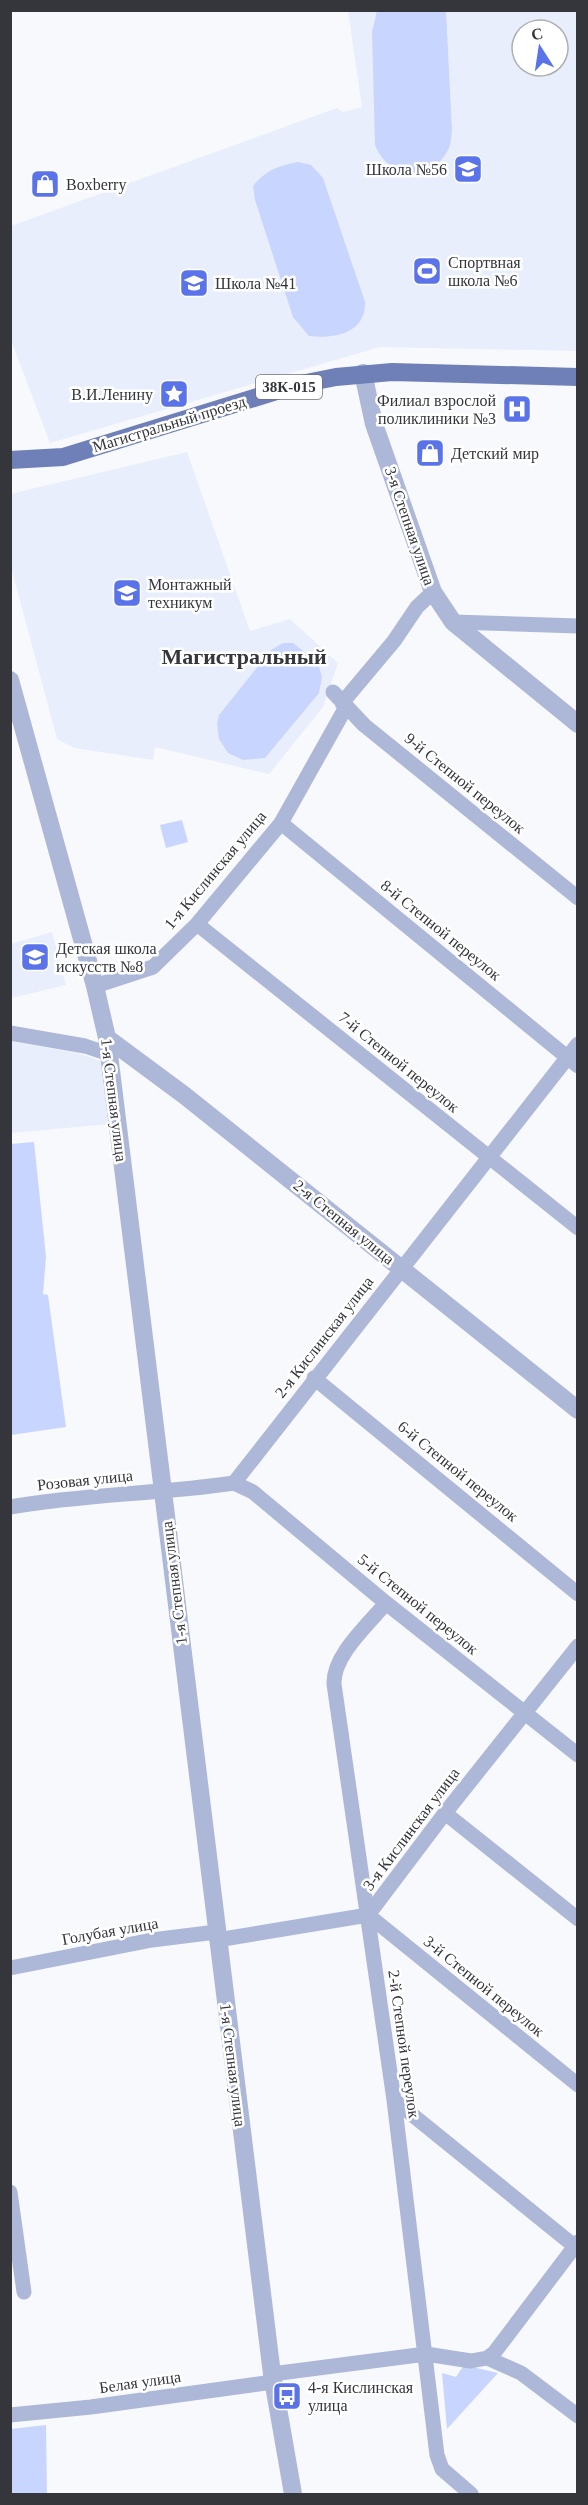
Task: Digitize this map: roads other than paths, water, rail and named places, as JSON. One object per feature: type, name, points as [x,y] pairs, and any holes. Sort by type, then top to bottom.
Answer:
[{"type":"main road","name":"Магистральный проезд","points":[[10,460],[63,457],[296,385],[363,373],[578,377]]},
{"type":"street","name":"3-я Степная улица","points":[[363,373],[374,423],[433,592],[453,622],[578,724]]},
{"type":"street","name":"1-я Кислинская улица","points":[[95,986],[153,967],[197,924],[281,823],[340,701],[394,641],[417,607],[433,592]]},
{"type":"street","points":[[453,622],[578,626]]},
{"type":"street","name":"1-я Степная улица","points":[[10,680],[95,986],[108,1046],[273,2378],[293,2494]]},
{"type":"street","name":"9-й Степной переулок","points":[[340,701],[364,725],[578,898]]},
{"type":"street","name":"8-й Степной переулок","points":[[281,823],[572,1062]]},
{"type":"street","name":"7-й Степной переулок","points":[[197,924],[578,1228]]},
{"type":"street","points":[[10,1033],[85,1046],[108,1046]]},
{"type":"street","name":"2-я Кислинская улица","points":[[234,1483],[400,1268],[489,1158],[572,1062],[578,1044]]},
{"type":"street","name":"2-я Степная улица","points":[[108,1046],[184,1095],[578,1410]]},
{"type":"street","name":"6-й Степной переулок","points":[[314,1378],[578,1593]]},
{"type":"street","points":[[163,1491],[234,1483]]},
{"type":"street","name":"5-й Степной переулок","points":[[234,1483],[253,1492],[386,1603],[578,1755]]},
{"type":"street","name":"Розовая улица","points":[[10,1507],[88,1496],[163,1491]]},
{"type":"street","name":"2-й Степной переулок","points":[[386,1603],[339,1661],[333,1672],[394,2100],[437,2455],[442,2469],[471,2494]]},
{"type":"street","name":"3-я Кислинская улица","points":[[217,1936],[368,1915],[445,1813],[578,1646]]},
{"type":"street","points":[[445,1813],[578,1919]]},
{"type":"street","name":"3-й Степной переулок","points":[[368,1915],[578,2085]]},
{"type":"street","name":"Голубая улица","points":[[10,1968],[152,1941],[217,1936]]},
{"type":"street","points":[[273,2378],[426,2354],[471,2361],[487,2358],[494,2353],[576,2246],[394,2100]]},
{"type":"street","points":[[10,2192],[24,2292]]},
{"type":"street","points":[[487,2358],[521,2373],[578,2416]]},
{"type":"street","name":"Белая улица","points":[[10,2415],[91,2407],[273,2378]]},
{"type":"place","name":"Школа №56","points":[[468,169]]},
{"type":"place","name":"Boxberry","points":[[45,184]]},
{"type":"place","name":"Спортвная школа №6","points":[[427,271]]},
{"type":"place","name":"Школа №41","points":[[194,283]]},
{"type":"place","name":"В.И.Ленину","points":[[174,394]]},
{"type":"place","name":"Филиал взрослой поликлиники №3","points":[[517,409]]},
{"type":"place","name":"Детский мир","points":[[430,453]]},
{"type":"place","name":"Монтажный техникум","points":[[127,593]]},
{"type":"place","name":"Детская школа искусств №8","points":[[35,957]]},
{"type":"place","name":"4-я Кислинская улица","points":[[287,2396]]},
{"type":"district","name":"Магистральный","points":[[244,656]]}]
